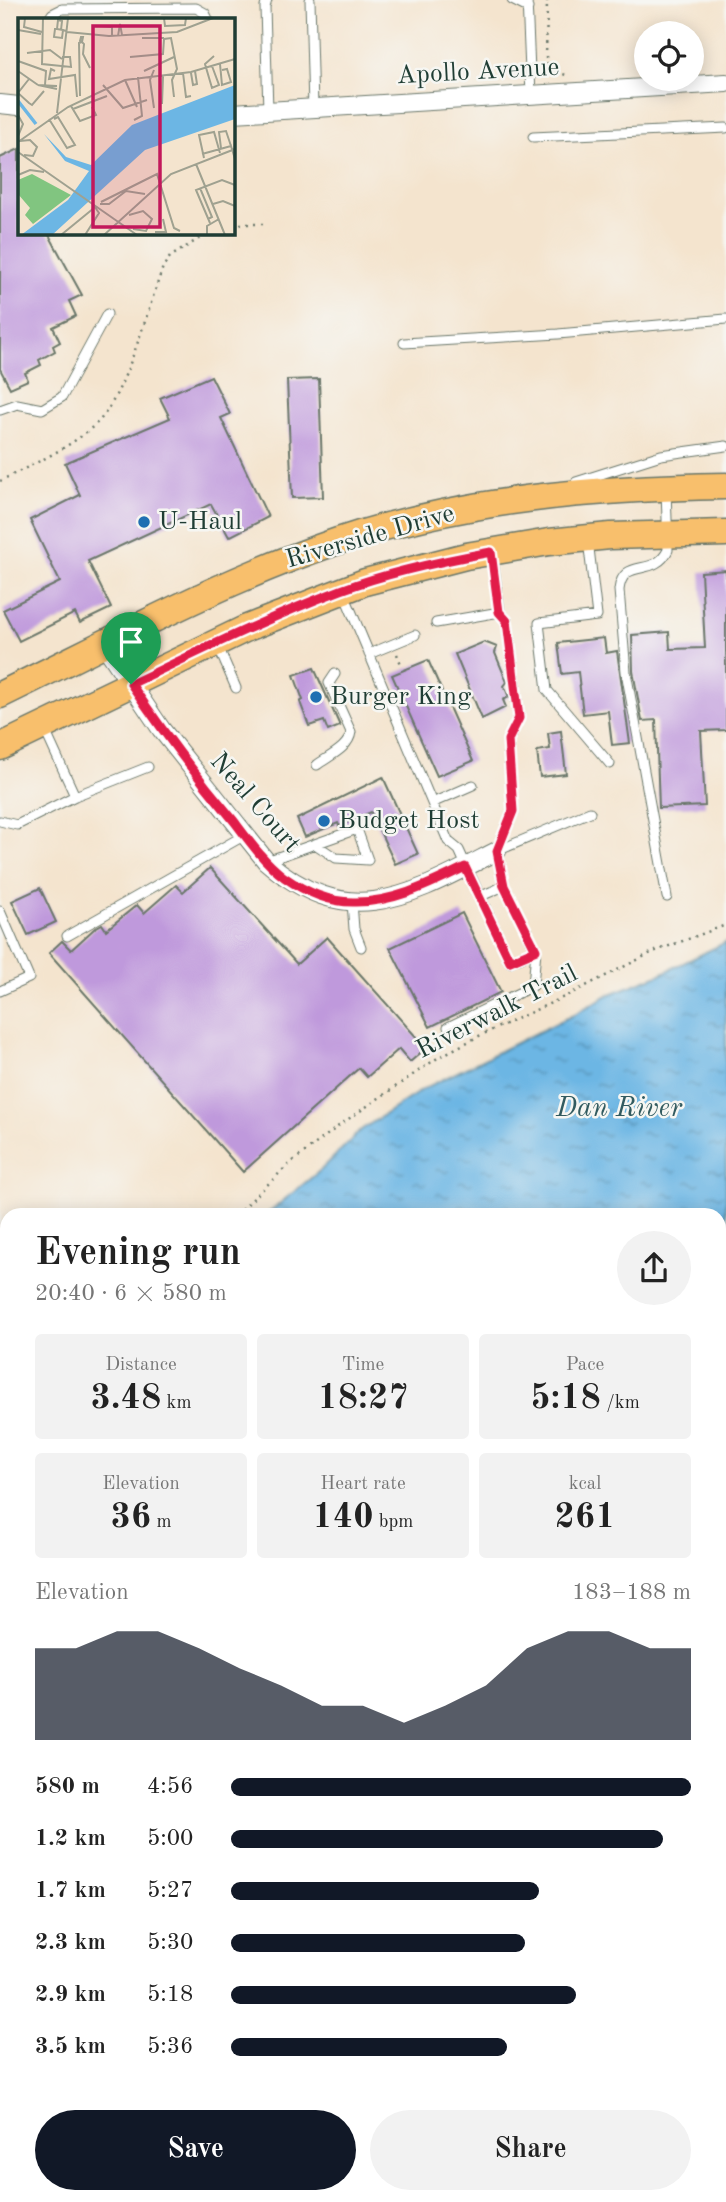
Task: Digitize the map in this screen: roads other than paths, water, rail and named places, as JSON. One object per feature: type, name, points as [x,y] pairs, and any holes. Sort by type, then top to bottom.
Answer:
[{"type":"main road","name":"Riverside Drive","points":[[0,695],[280,562],[341,540],[450,512],[549,495],[726,486]]},
{"type":"main road","name":"Riverside Drive","points":[[0,747],[216,643],[342,589],[421,566],[549,542],[726,533]]},
{"type":"street","name":"Apollo Avenue","points":[[234,113],[726,83]]},
{"type":"street","points":[[0,104],[18,106]]},
{"type":"street","name":"Neal Court","points":[[104,644],[190,767],[266,861],[303,889],[324,898],[352,902],[382,900],[398,896],[497,851]]},
{"type":"lane","points":[[267,0],[268,111]]},
{"type":"lane","points":[[310,0],[313,108]]},
{"type":"lane","points":[[512,0],[528,4],[535,0]]},
{"type":"lane","points":[[528,4],[531,95]]},
{"type":"lane","points":[[50,18],[61,9],[196,8],[205,13],[208,18]]},
{"type":"lane","points":[[533,137],[726,128]]},
{"type":"lane","points":[[0,410],[17,404],[43,409],[62,397],[107,314]]},
{"type":"lane","points":[[404,343],[558,334],[726,319]]},
{"type":"lane","points":[[549,495],[569,484],[661,454],[726,446]]},
{"type":"lane","points":[[666,487],[668,550],[664,558],[652,566],[629,570],[624,575],[619,590],[626,672],[667,897]]},
{"type":"lane","points":[[587,538],[597,616],[539,623],[547,690],[610,764]]},
{"type":"lane","points":[[448,1027],[533,986],[536,950],[504,886],[497,851],[513,811],[508,740],[519,718],[507,621],[499,612],[491,552]]},
{"type":"lane","points":[[342,589],[448,841],[459,850],[510,961],[536,950]]},
{"type":"lane","points":[[436,623],[499,612]]},
{"type":"lane","points":[[369,654],[415,635]]},
{"type":"lane","points":[[216,643],[236,688]]},
{"type":"lane","points":[[317,765],[335,750],[346,745],[350,739],[351,732],[329,684],[335,674]]},
{"type":"lane","points":[[43,726],[75,796]]},
{"type":"lane","points":[[0,821],[17,825],[75,796],[148,767]]},
{"type":"lane","points":[[432,803],[474,785]]},
{"type":"lane","points":[[497,851],[590,812]]},
{"type":"lane","points":[[266,861],[357,829],[368,860],[336,858],[315,844]]},
{"type":"lane","points":[[67,936],[245,835]]},
{"type":"lane","points":[[479,897],[504,886]]},
{"type":"lane","points":[[352,902],[354,929],[362,947]]},
{"type":"lane","points":[[0,911],[29,978],[0,991]]},
{"type":"water","name":"Dan River","points":[[726,942],[726,1208],[274,1208],[322,1169],[361,1130],[425,1088],[608,995],[661,974]]},
{"type":"place","name":"U-Haul","points":[[144,522]]},
{"type":"place","name":"Burger King","points":[[316,697]]},
{"type":"place","name":"Budget Host","points":[[324,821]]}]
